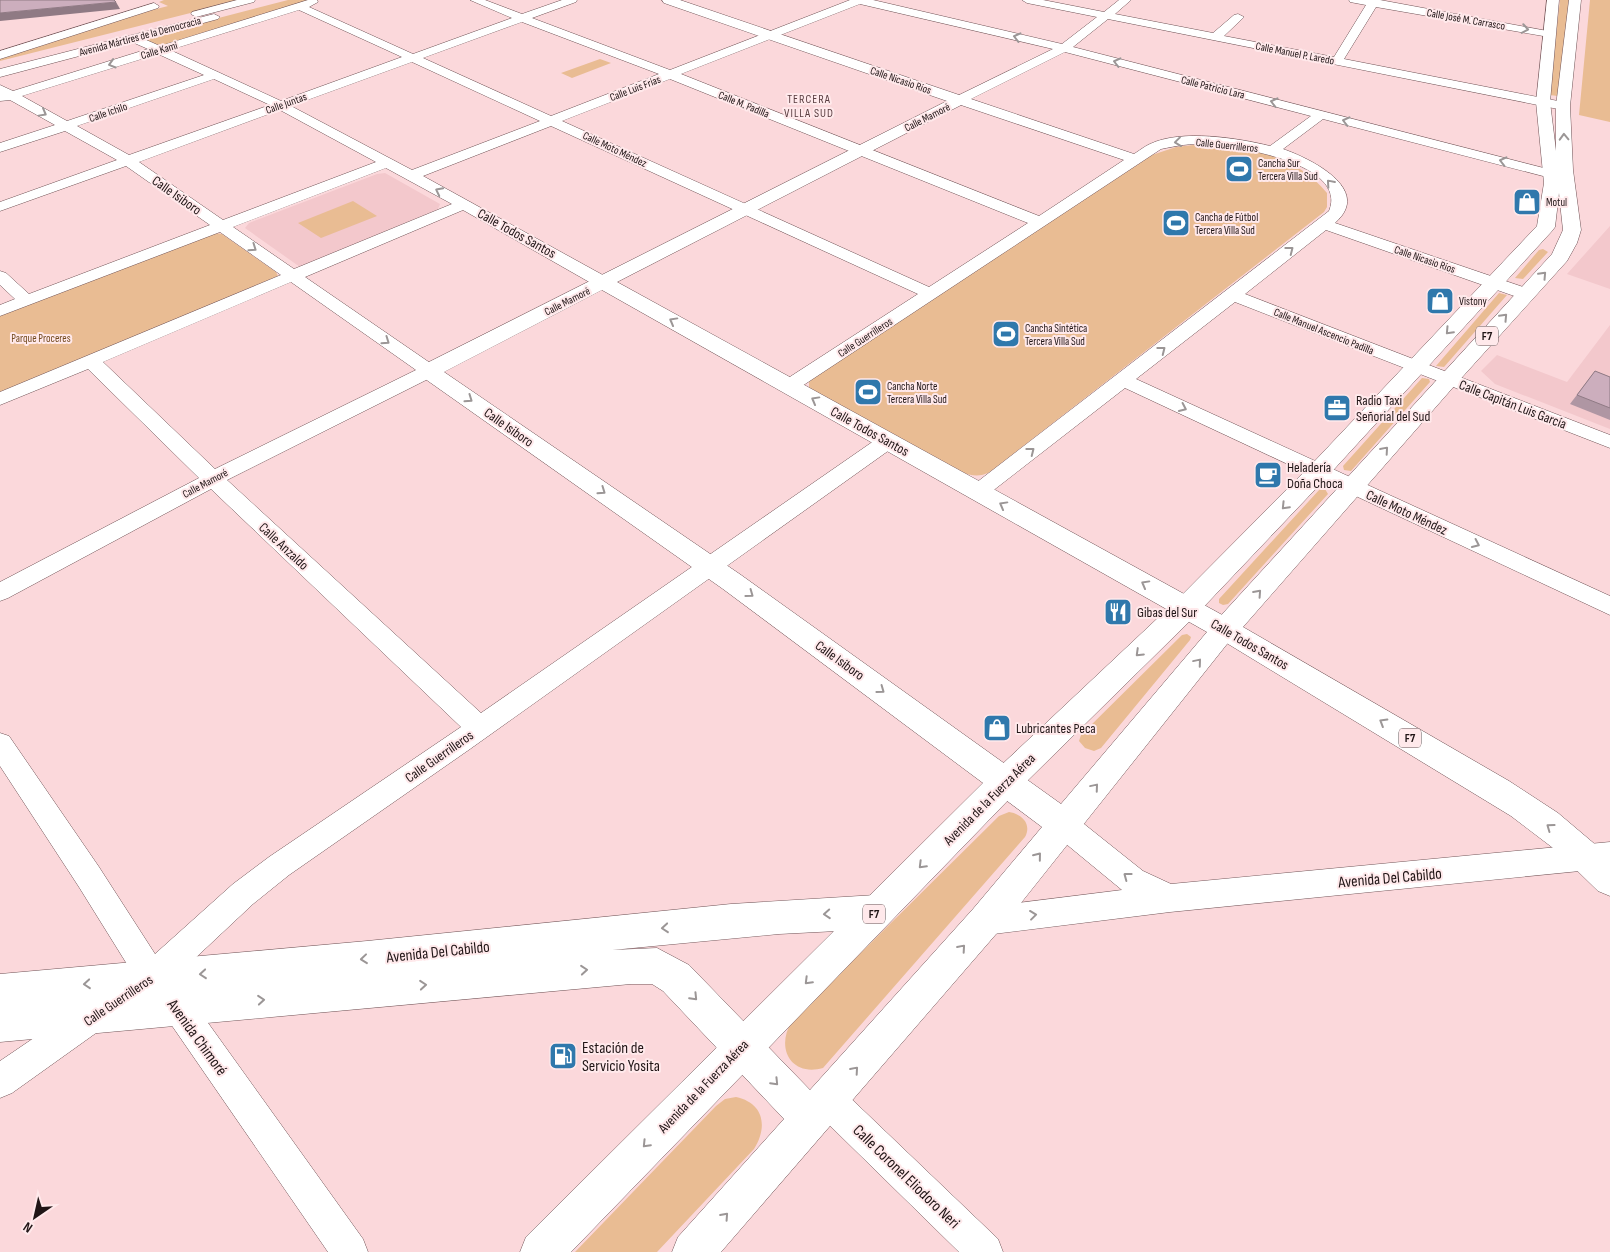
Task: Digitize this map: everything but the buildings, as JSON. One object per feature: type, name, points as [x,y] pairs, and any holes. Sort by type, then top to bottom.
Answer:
[{"type":"main road","name":"Calle Nicasio Ríos","points":[[668,0],[960,100]]},
{"type":"main road","name":"Avenida de la Fuerza Aérea","points":[[693,1252],[985,921],[1225,629],[1448,379],[1560,257],[1568,243],[1572,230],[1558,176],[1543,102],[1553,0]]},
{"type":"main road","name":"Avenida de la Fuerza Aérea","points":[[541,1252],[1006,781],[1187,607],[1319,471],[1546,227],[1552,183],[1558,176],[1574,0]]},
{"type":"main road","name":"Calle Mamoré","points":[[429,371],[960,100]]},
{"type":"main road","name":"Calle Todos Santos","points":[[604,282],[1187,607],[1474,776],[1600,855]]},
{"type":"main road","name":"Calle Isiboro","points":[[429,371],[710,566],[1006,781]]},
{"type":"main road","name":"Avenida Del Cabildo","points":[[1006,781],[1064,825]]},
{"type":"main road","name":"F7","points":[[1600,855],[1610,880]]},
{"type":"main road","name":"Avenida Del Cabildo","points":[[0,992],[268,969],[660,929],[828,914],[876,912]]},
{"type":"main road","points":[[0,1023],[631,966],[657,966],[676,978],[742,1047],[820,1110]]},
{"type":"street","name":"Calle Kami","points":[[4,95],[159,50],[318,0]]},
{"type":"street","name":"Calle M. Padilla","points":[[475,0],[669,74],[1040,222]]},
{"type":"street","name":"Calle Juntas","points":[[0,207],[572,0]]},
{"type":"street","name":"Calle Luis Frias","points":[[410,176],[860,0]]},
{"type":"street","name":"Calle Patricio Lara","points":[[860,0],[1064,48],[1558,176]]},
{"type":"street","points":[[894,7],[906,0]]},
{"type":"street","name":"Calle Manuel P. Laredo","points":[[1027,0],[1563,106]]},
{"type":"street","name":"Calle Mamoré","points":[[960,100],[1064,48],[1126,0]]},
{"type":"street","name":"Calle José M. Carrasco","points":[[1354,0],[1455,13],[1549,34]]},
{"type":"street","name":"Avenida Mártires de la Democracia","points":[[0,73],[266,2]]},
{"type":"street","name":"Avenida Mártires de la Democracia","points":[[0,64],[266,2]]},
{"type":"street","points":[[1337,61],[1374,2]]},
{"type":"street","points":[[0,55],[154,6]]},
{"type":"street","name":"Calle Moto Méndez","points":[[299,6],[931,294]]},
{"type":"street","points":[[1216,37],[1238,17]]},
{"type":"street","name":"Calle Todos Santos","points":[[133,38],[280,105],[604,282]]},
{"type":"street","name":"Calle Ichilo","points":[[0,148],[215,75]]},
{"type":"street","name":"Calle Isiboro","points":[[4,95],[66,126],[127,160],[429,371]]},
{"type":"street","name":"Calle Nicasio Ríos","points":[[960,100],[1134,159]]},
{"type":"street","points":[[1272,151],[1322,114]]},
{"type":"street","name":"Calle Guerrilleros","points":[[789,386],[1156,146],[1178,141],[1212,141],[1272,151],[1303,163],[1320,173],[1331,183],[1338,193],[1339,202],[1337,212],[1324,224],[979,491]]},
{"type":"street","points":[[0,311],[386,163]]},
{"type":"street","points":[[0,399],[464,204]]},
{"type":"street","name":"Calle Nicasio Ríos","points":[[1324,224],[1526,294]]},
{"type":"street","points":[[0,276],[26,301]]},
{"type":"street","name":"Calle Manuel Ascencio Padilla","points":[[1233,294],[1416,367]]},
{"type":"street","name":"Calle Anzaldo","points":[[92,361],[213,479],[479,728]]},
{"type":"street","name":"Calle Capitán Luis García","points":[[1416,367],[1610,442]]},
{"type":"street","name":"Calle Mamoré","points":[[0,592],[213,479],[429,371]]},
{"type":"street","name":"Calle Moto Méndez","points":[[1123,380],[1610,606]]},
{"type":"street","name":"Calle Guerrilleros","points":[[0,1081],[96,1014],[153,978],[243,894],[279,866],[888,441]]},
{"type":"street","name":"Avenida Chimoré","points":[[0,744],[89,877],[153,978],[177,1006],[350,1252]]},
{"type":"street","name":"Avenida Del Cabildo","points":[[1064,825],[1132,881],[1170,898]]},
{"type":"street","name":"Avenida Del Cabildo","points":[[985,921],[1170,898],[1600,855]]},
{"type":"street","name":"Calle Coronel Eliodoro Neri","points":[[820,1110],[985,1252]]},
{"type":"shaded area","points":[[385,173],[440,204],[438,209],[300,267],[245,228],[249,223],[377,174]]},
{"type":"shaded area","points":[[1610,226],[1610,289],[1567,274]]},
{"type":"shaded area","points":[[1610,325],[1610,429],[1495,384],[1481,371],[1497,355],[1567,382]]},
{"type":"green space","points":[[164,0],[242,0],[0,61],[0,57],[114,20],[168,6],[159,2]]},
{"type":"green space","points":[[288,0],[313,0],[164,45],[155,44],[142,38]]},
{"type":"green space","points":[[1560,0],[1569,0],[1558,96],[1549,95]]},
{"type":"green space","points":[[1590,0],[1610,0],[1610,122],[1579,115]]},
{"type":"green space","points":[[600,59],[611,63],[572,78],[561,73]]},
{"type":"green space","points":[[1202,144],[1254,151],[1286,162],[1315,180],[1327,193],[1327,207],[1324,212],[990,472],[976,476],[963,473],[809,388],[809,382],[813,377],[1152,155],[1176,147]]},
{"type":"green space","points":[[353,201],[377,216],[321,238],[298,223]]},
{"type":"green space","name":"Parque Proceres","points":[[215,233],[222,234],[276,272],[278,276],[0,394],[0,315]]},
{"type":"green space","points":[[1543,249],[1548,252],[1523,279],[1515,278],[1539,250]]},
{"type":"green space","points":[[1499,293],[1507,295],[1444,367],[1436,366]]},
{"type":"green space","points":[[1422,378],[1429,379],[1430,382],[1351,471],[1344,470],[1343,466]]},
{"type":"green space","points":[[1320,489],[1325,489],[1328,494],[1228,604],[1223,605],[1219,603],[1219,599]]},
{"type":"green space","points":[[1187,634],[1191,637],[1190,640],[1101,748],[1094,751],[1085,748],[1079,741],[1081,735],[1182,635]]},
{"type":"green space","points":[[1009,812],[1022,817],[1024,820],[1027,828],[1025,837],[823,1068],[812,1070],[795,1064],[789,1058],[785,1041],[792,1021],[999,816]]},
{"type":"green space","points":[[736,1097],[753,1105],[761,1117],[761,1132],[754,1149],[657,1252],[575,1252],[716,1106],[725,1099]]},
{"type":"place","name":"Cancha Sur Tercera Villa Sud","points":[[1239,169]]},
{"type":"place","name":"Motul","points":[[1527,202]]},
{"type":"place","name":"Cancha de Fútbol Tercera Villa Sud","points":[[1176,223]]},
{"type":"place","name":"Vistony","points":[[1440,301]]},
{"type":"place","name":"Cancha Sintética Tercera Villa Sud","points":[[1006,334]]},
{"type":"place","name":"Cancha Norte Tercera Villa Sud","points":[[868,392]]},
{"type":"place","name":"Radio Taxi Señorial del Sud","points":[[1337,408]]},
{"type":"place","name":"Heladería Doña Choca","points":[[1268,475]]},
{"type":"place","name":"Gibas del Sur","points":[[1118,612]]},
{"type":"place","name":"Lubricantes Peca","points":[[997,728]]},
{"type":"place","name":"Estación de Servicio Yosita","points":[[563,1056]]},
{"type":"district","name":"TERCERA VILLA SUD","points":[[809,106]]}]
